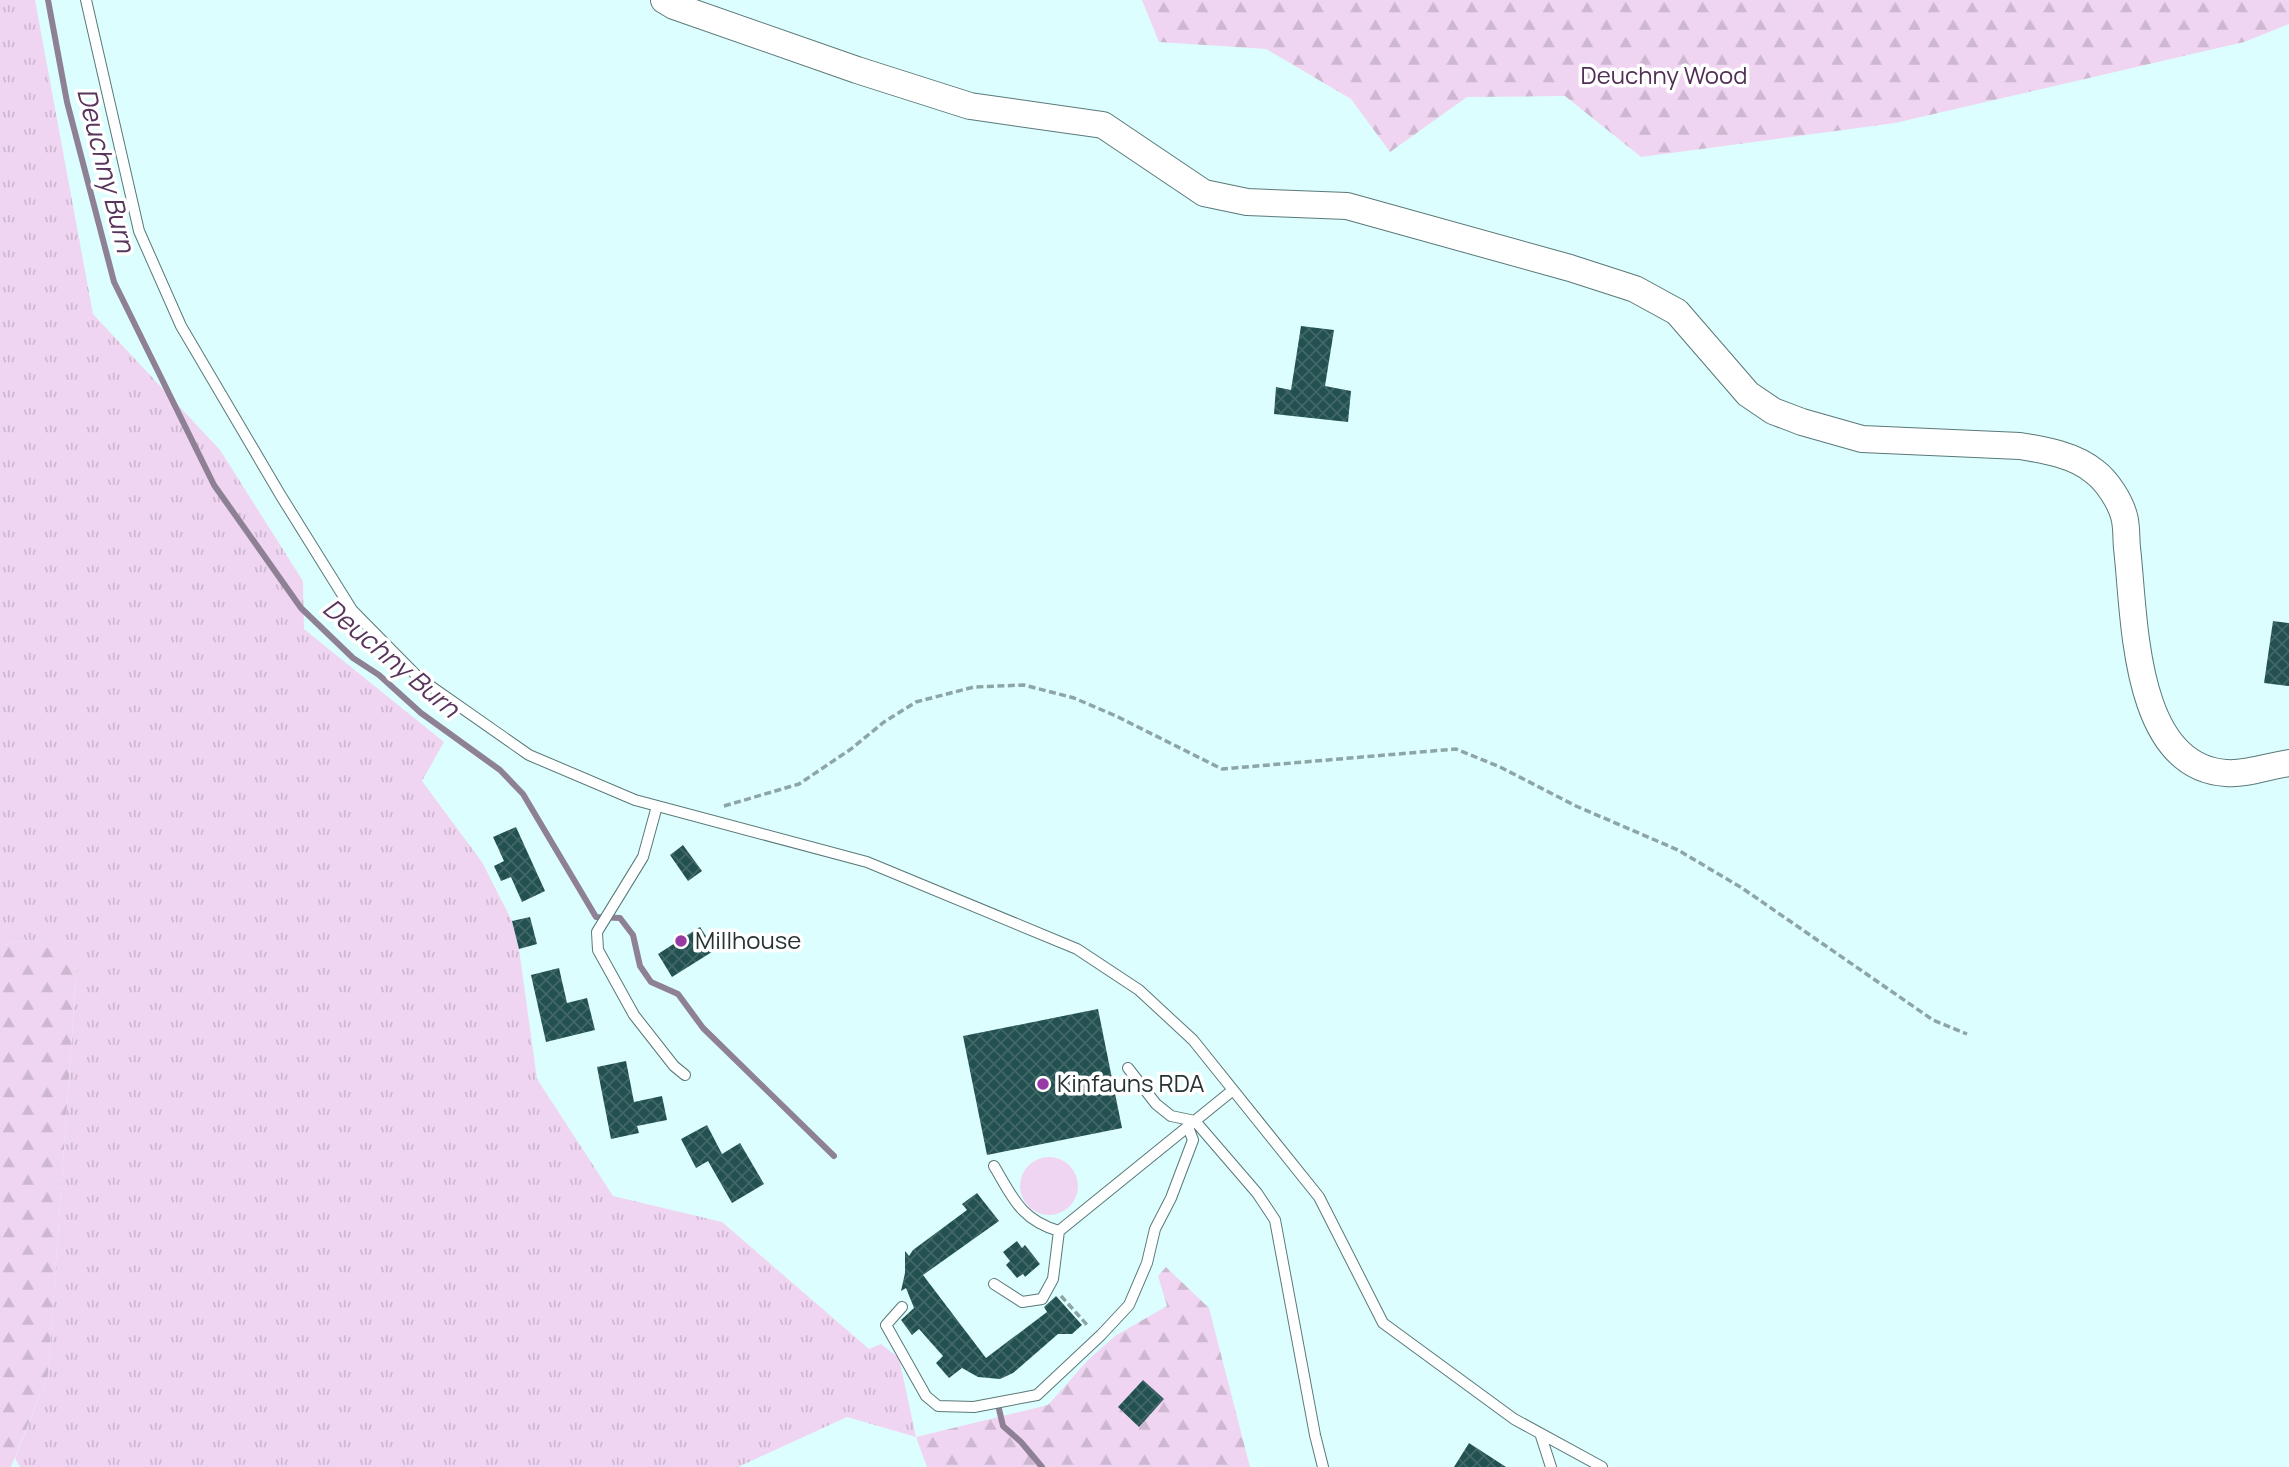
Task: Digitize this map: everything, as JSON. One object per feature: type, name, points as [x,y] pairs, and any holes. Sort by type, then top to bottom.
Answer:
[{"type":"street","points":[[664,0],[674,6],[857,70],[971,106],[1103,125],[1204,193],[1247,202],[1347,206],[1570,268],[1635,289],[1677,312],[1748,394],[1773,411],[1802,422],[1862,439],[2020,446],[2070,458],[2094,471],[2109,488],[2124,514],[2138,648],[2155,721],[2167,740],[2183,757],[2214,771],[2228,774],[2289,763]]},
{"type":"lane","points":[[86,0],[139,231],[181,326],[352,610],[418,678],[529,755],[635,800],[867,862],[1077,949],[1139,990],[1193,1040],[1319,1197],[1383,1323],[1514,1419],[1602,1467]]},
{"type":"lane","points":[[657,806],[643,857],[597,932],[598,950],[634,1015],[674,1066],[685,1075]]},
{"type":"lane","points":[[1128,1068],[1156,1104],[1171,1116],[1192,1124],[1258,1193],[1275,1220],[1323,1467]]},
{"type":"lane","points":[[994,1284],[1022,1302],[1042,1299],[1053,1279],[1059,1231],[1233,1090]]},
{"type":"lane","points":[[902,1307],[886,1325],[926,1396],[938,1406],[974,1407],[1037,1395],[1129,1305],[1147,1263],[1156,1229],[1193,1140],[1192,1124]]},
{"type":"lane","points":[[995,1166],[1024,1213],[1039,1226],[1059,1231]]},
{"type":"lane","points":[[1540,1433],[1551,1467]]},
{"type":"path","points":[[696,816],[750,797],[799,784],[916,702],[974,687],[1024,685],[1074,698],[1222,769],[1456,749],[1500,767],[1576,806],[1678,850],[1742,888],[1933,1020],[1967,1034]]},
{"type":"path","points":[[1071,1307],[1086,1324]]},
{"type":"green space","points":[[0,0],[35,0],[93,314],[220,450],[303,581],[304,629],[444,742],[422,781],[482,862],[512,921],[519,949],[537,1079],[613,1196],[722,1222],[869,1349],[881,1344],[899,1358],[916,1437],[847,1417],[738,1467],[20,1467],[15,1458],[48,1375],[77,965],[32,939],[0,946]]},
{"type":"green space","name":"Deuchny Wood","points":[[1142,0],[2289,0],[2289,24],[2244,42],[1895,123],[1641,157],[1565,96],[1467,97],[1390,152],[1351,99],[1266,49],[1159,42]]},
{"type":"green space","points":[[32,939],[77,964],[48,1375],[11,1467],[0,1467],[0,946]]},
{"type":"green space","points":[[1049,1157],[1060,1159],[1073,1170],[1078,1186],[1076,1197],[1065,1210],[1049,1215],[1038,1213],[1025,1202],[1020,1186],[1022,1175],[1033,1162]]},
{"type":"green space","points":[[1166,1267],[1209,1308],[1250,1467],[927,1467],[916,1437],[1048,1405],[1088,1360],[1115,1336],[1167,1306],[1158,1276]]},
{"type":"building","points":[[1301,326],[1334,330],[1325,386],[1351,391],[1348,422],[1274,414],[1276,387],[1291,390]]},
{"type":"building","points":[[2273,621],[2289,623],[2289,686],[2264,683]]},
{"type":"building","points":[[516,827],[545,891],[522,902],[511,877],[501,881],[494,866],[504,861],[493,837]]},
{"type":"building","points":[[683,845],[702,871],[688,881],[670,855]]},
{"type":"building","points":[[530,917],[537,944],[519,949],[512,921]]},
{"type":"building","points":[[700,927],[715,950],[672,977],[658,954]]},
{"type":"building","points":[[559,968],[567,1003],[587,998],[595,1030],[546,1042],[531,975]]},
{"type":"building","name":"Kinfauns RDA","points":[[1098,1009],[1122,1128],[987,1155],[963,1036]]},
{"type":"building","points":[[626,1061],[634,1102],[662,1096],[667,1120],[637,1126],[639,1133],[611,1139],[597,1067]]},
{"type":"building","points":[[707,1125],[722,1154],[740,1143],[764,1184],[732,1203],[708,1161],[696,1168],[681,1139]]},
{"type":"building","points":[[977,1193],[999,1221],[923,1275],[986,1358],[1047,1312],[1044,1307],[1056,1296],[1082,1325],[1072,1334],[1058,1334],[1013,1373],[1000,1379],[978,1377],[962,1368],[949,1378],[936,1363],[943,1356],[919,1329],[912,1335],[901,1320],[914,1308],[906,1288],[901,1291],[905,1273],[905,1251],[909,1256],[913,1250],[967,1210],[962,1204]]},
{"type":"building","points":[[1017,1241],[1022,1248],[1025,1245],[1040,1264],[1025,1277],[1023,1274],[1017,1278],[1006,1265],[1010,1261],[1003,1252]]},
{"type":"building","points":[[1143,1380],[1164,1399],[1139,1427],[1118,1407]]},
{"type":"building","points":[[1469,1443],[1506,1467],[1454,1467]]},
{"type":"waterway","name":"Deuchny Burn","points":[[48,0],[67,102],[114,282],[214,485],[301,608],[353,658],[379,675],[421,713],[500,770],[523,794],[596,917],[620,918],[633,935],[640,966],[651,982],[678,994],[703,1028],[834,1156]]},
{"type":"waterway","points":[[999,1409],[1003,1426],[1042,1467]]},
{"type":"place","name":"Millhouse","points":[[681,941]]},
{"type":"place","name":"Kinfauns RDA","points":[[1043,1084]]}]
